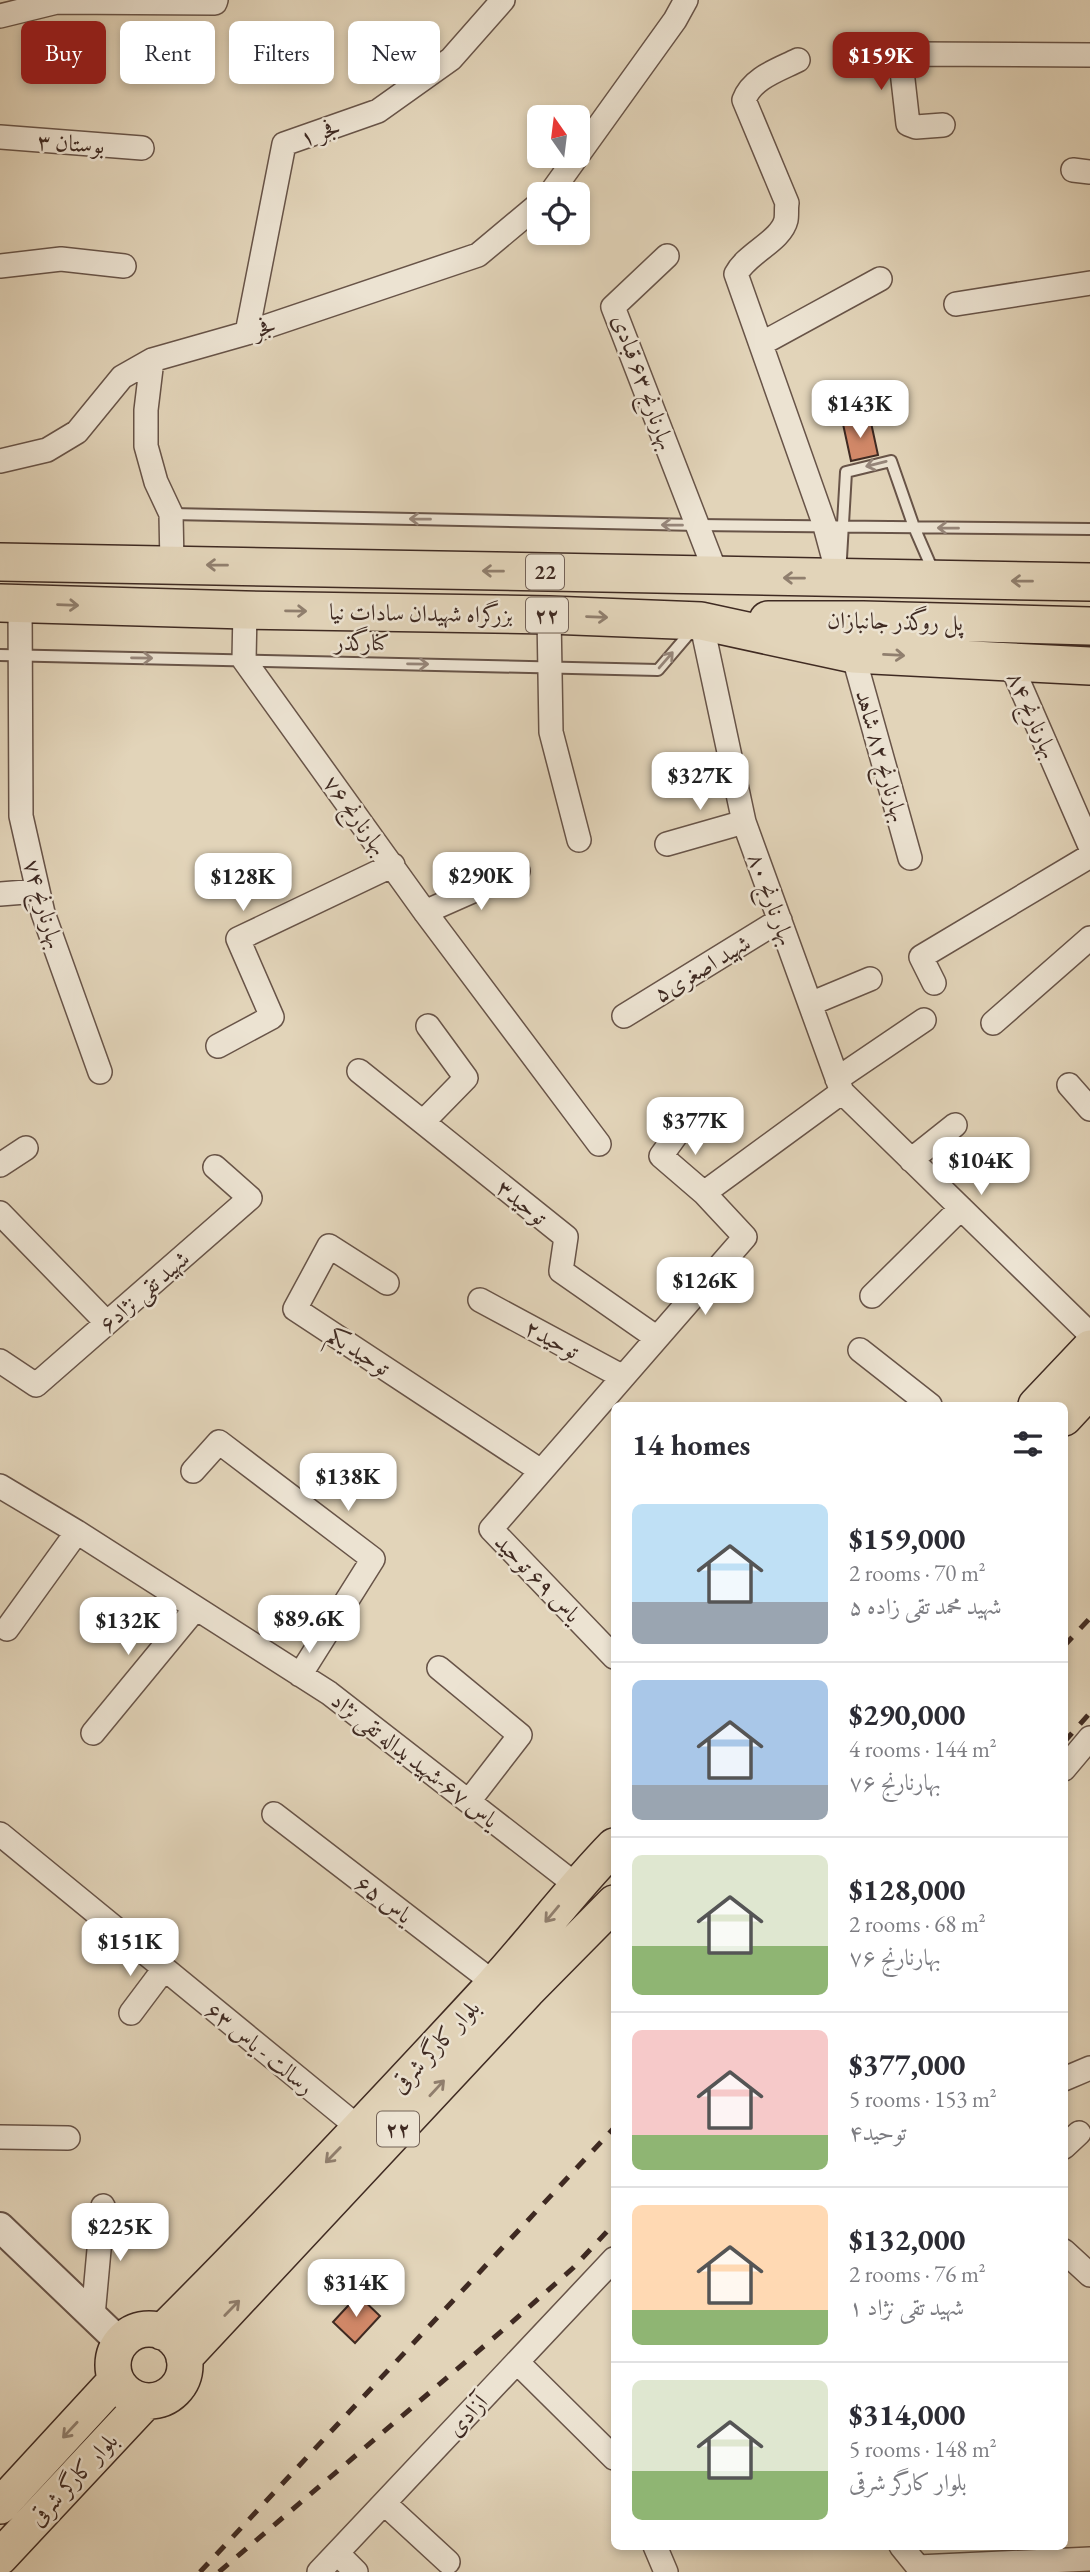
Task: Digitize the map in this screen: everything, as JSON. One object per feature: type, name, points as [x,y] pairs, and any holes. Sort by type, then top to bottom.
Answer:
[{"type":"highway","name":"بزرگراه شهیدان سادات نیا","points":[[0,562],[1090,582]]},
{"type":"highway","name":"بزرگراه شهیدان سادات نیا","points":[[10,603],[701,621],[853,654],[1090,666]]},
{"type":"highway","name":"پل روگذر جانبازان","points":[[701,621],[863,620],[1090,626]]},
{"type":"main road","points":[[1039,1402],[1090,1348]]},
{"type":"main road","points":[[1068,1414],[1090,1390]]},
{"type":"main road","name":"بلوار کارگر شرقی","points":[[162,2332],[359,2128],[494,1983],[576,1885],[611,1849]]},
{"type":"main road","name":"بلوار کارگر شرقی","points":[[184,2358],[527,1991],[611,1906]]},
{"type":"main road","points":[[147,2329],[162,2332],[172,2338],[180,2347],[184,2358],[184,2374],[176,2389],[163,2399],[146,2401],[134,2398],[123,2390],[116,2380],[113,2367],[115,2354],[121,2343],[133,2333],[147,2329]]},
{"type":"main road","name":"بلوار کارگر شرقی","points":[[0,2506],[116,2380]]},
{"type":"main road","name":"بلوار کارگر شرقی","points":[[0,2557],[146,2401]]},
{"type":"street","points":[[0,16],[57,2],[216,0]]},
{"type":"street","name":"فجر ۱","points":[[247,333],[284,144],[378,111],[452,59],[503,0]]},
{"type":"street","points":[[559,182],[675,20],[686,0]]},
{"type":"street","points":[[943,125],[916,127],[908,124],[902,71],[905,61],[914,54],[1090,55]]},
{"type":"street","points":[[798,60],[748,88],[744,100],[787,203],[786,222],[779,233],[742,263],[736,274],[761,344],[835,526],[839,579]]},
{"type":"street","name":"بوستان ۳","points":[[0,137],[142,148]]},
{"type":"street","name":"فجر","points":[[0,461],[47,450],[77,432],[122,377],[152,360],[247,333],[478,256],[527,214]]},
{"type":"street","name":"بهارنارنج ۶۳ قبادی","points":[[667,256],[613,307],[698,525]]},
{"type":"street","points":[[0,266],[61,258],[124,265]]},
{"type":"street","points":[[761,344],[880,279]]},
{"type":"street","points":[[956,304],[1090,283]]},
{"type":"street","points":[[152,360],[146,410],[146,446],[156,482],[171,514],[172,565]]},
{"type":"street","points":[[698,525],[717,576]]},
{"type":"street","name":"بهارنارنج ۷۴","points":[[10,603],[10,729],[21,816],[43,913],[100,1072]]},
{"type":"street","points":[[244,610],[244,660]]},
{"type":"street","points":[[549,615],[551,732],[579,840]]},
{"type":"street","name":"بهار نارنج ۸۰","points":[[701,621],[744,822],[839,1085]]},
{"type":"street","name":"بهارنارنج ۸۲ شاهد","points":[[853,654],[910,858]]},
{"type":"street","name":"بهارنارنج ۷۶","points":[[244,660],[425,912],[599,1144]]},
{"type":"street","name":"بهارنارنج ۸۴","points":[[1009,660],[1090,846]]},
{"type":"street","points":[[667,844],[744,822]]},
{"type":"street","points":[[934,983],[921,957],[1090,856]]},
{"type":"street","points":[[218,1046],[272,1017],[238,939],[393,865]]},
{"type":"street","points":[[425,912],[518,871]]},
{"type":"street","points":[[0,894],[38,891]]},
{"type":"street","name":"شهید اصغری۵","points":[[624,1016],[780,920]]},
{"type":"street","points":[[993,1023],[1090,938]]},
{"type":"street","points":[[810,1004],[870,979]]},
{"type":"street","points":[[704,1193],[924,1020]]},
{"type":"street","points":[[423,1122],[466,1078],[428,1026]]},
{"type":"street","name":"توحید۳","points":[[359,1071],[566,1237],[561,1271],[657,1338]]},
{"type":"street","points":[[839,1085],[911,1160],[1090,1335]]},
{"type":"street","points":[[1069,1085],[1090,1109]]},
{"type":"street","points":[[541,1471],[745,1237],[704,1193],[661,1156],[687,1120]]},
{"type":"street","points":[[911,1160],[955,1125]]},
{"type":"street","points":[[0,1165],[26,1148]]},
{"type":"street","name":"شهید تقی نژاد۶","points":[[0,1361],[36,1385],[250,1198],[215,1167]]},
{"type":"street","points":[[872,1296],[961,1208]]},
{"type":"street","points":[[0,1213],[107,1323]]},
{"type":"street","name":"توحید یکم","points":[[387,1283],[328,1246],[295,1309],[541,1471]]},
{"type":"street","name":"توحید۲","points":[[481,1300],[623,1377]]},
{"type":"street","points":[[860,1350],[926,1402]]},
{"type":"street","points":[[193,1471],[219,1443],[373,1559],[300,1675]]},
{"type":"street","name":"یاس ۶۹ توحید","points":[[541,1471],[491,1529],[611,1654]]},
{"type":"street","name":"یاس ۶۷-شهید یداله تقی نژاد","points":[[0,1486],[329,1693],[576,1885]]},
{"type":"street","points":[[7,1629],[77,1532]]},
{"type":"street","points":[[93,1734],[196,1608]]},
{"type":"street","points":[[439,1668],[520,1735],[469,1801]]},
{"type":"street","points":[[1068,1764],[1090,1738]]},
{"type":"street","name":"یاس ۶۵","points":[[274,1814],[494,1983]]},
{"type":"street","name":"رسالت - یاس ۶۳","points":[[0,1834],[359,2128]]},
{"type":"street","points":[[131,2013],[164,1969]]},
{"type":"street","points":[[1068,2077],[1090,2068]]},
{"type":"street","points":[[0,2137],[68,2138]]},
{"type":"street","points":[[93,2316],[103,2206]]},
{"type":"street","points":[[0,2227],[121,2343]]},
{"type":"street","points":[[1068,2255],[1090,2275]]},
{"type":"street","name":"آزادی","points":[[319,2572],[611,2262]]},
{"type":"street","points":[[517,2362],[611,2455]]},
{"type":"street","points":[[384,2503],[448,2562]]},
{"type":"street","points":[[657,2550],[666,2572]]},
{"type":"street","points":[[904,2550],[918,2570],[1090,2559]]},
{"type":"street","points":[[337,2553],[356,2572]]},
{"type":"lane","points":[[835,526],[846,472],[891,461],[914,527],[937,579]]},
{"type":"lane","points":[[171,514],[698,525],[1090,529]]},
{"type":"lane","name":"کنارگذر","points":[[10,656],[658,670],[701,621]]},
{"type":"building","points":[[870,418],[878,455],[851,461],[843,424]]},
{"type":"building","points":[[358,2295],[380,2316],[355,2343],[333,2322]]},
{"type":"railway","points":[[1068,1642],[1090,1618]]},
{"type":"railway","points":[[1068,1738],[1090,1713]]},
{"type":"railway","points":[[200,2572],[611,2131]]},
{"type":"railway","points":[[219,2572],[510,2324],[573,2268],[611,2227]]}]
